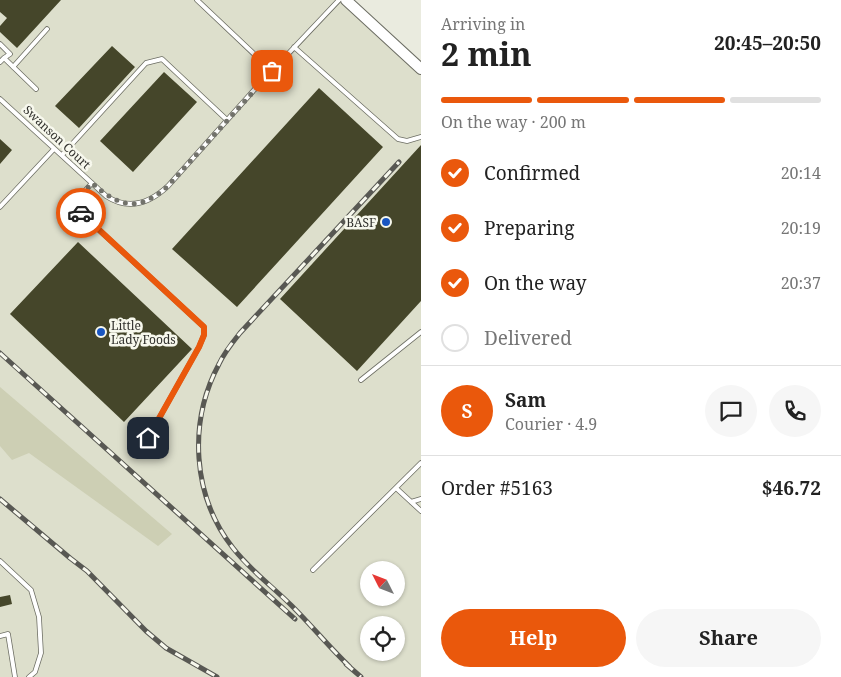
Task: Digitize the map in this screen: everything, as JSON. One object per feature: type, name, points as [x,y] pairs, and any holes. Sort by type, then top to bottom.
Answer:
[{"type":"street","points":[[346,0],[421,69]]},
{"type":"lane","points":[[197,0],[272,71]]},
{"type":"lane","name":"Swanson Court","points":[[0,99],[106,196],[122,203],[142,202],[152,199],[168,186],[338,0]]},
{"type":"lane","points":[[13,67],[47,29]]},
{"type":"lane","points":[[0,44],[10,54],[0,62]]},
{"type":"lane","points":[[294,47],[398,140],[407,142],[421,137]]},
{"type":"lane","points":[[4,58],[36,89]]},
{"type":"lane","points":[[62,155],[146,63],[162,60],[227,120]]},
{"type":"lane","points":[[0,207],[54,149]]},
{"type":"lane","points":[[92,183],[72,205],[204,327],[204,335],[199,347],[148,438]]},
{"type":"lane","points":[[361,380],[421,332]]},
{"type":"lane","points":[[313,570],[421,463]]},
{"type":"lane","points":[[396,488],[421,511]]},
{"type":"lane","points":[[411,502],[421,499]]},
{"type":"lane","points":[[0,561],[31,590],[39,617],[41,653],[34,672],[29,677]]},
{"type":"lane","points":[[0,636],[8,634],[15,677]]},
{"type":"shaded area","points":[[0,0],[351,0],[421,64],[421,677],[0,677]]},
{"type":"shaded area","points":[[0,387],[172,534],[158,546],[29,453],[12,460],[0,446]]},
{"type":"building","points":[[0,0],[61,0],[17,48],[0,32],[0,26],[7,18],[0,12]]},
{"type":"building","points":[[112,46],[135,67],[79,128],[55,106]]},
{"type":"building","points":[[164,72],[197,102],[133,172],[100,141]]},
{"type":"building","points":[[319,88],[383,147],[237,307],[172,249]]},
{"type":"building","points":[[0,139],[12,150],[0,164]]},
{"type":"building","name":"BASF","points":[[421,145],[421,301],[357,371],[280,299]]},
{"type":"building","name":"Little Lady Foods","points":[[78,242],[192,349],[124,422],[10,314]]},
{"type":"building","points":[[10,595],[12,604],[0,607],[0,597]]},
{"type":"railway","points":[[350,667],[292,606],[247,564],[219,528],[202,482],[199,434],[202,410],[209,386],[231,344],[399,162]]},
{"type":"railway","points":[[0,353],[295,619]]},
{"type":"railway","points":[[0,499],[87,571],[146,631],[166,648],[217,677]]},
{"type":"railway","points":[[346,664],[361,677]]},
{"type":"way so far","points":[[81,213],[72,205],[92,183],[112,200],[122,203],[142,202],[158,195],[272,71]]},
{"type":"place","name":"BASF","points":[[386,222]]},
{"type":"place","name":"Little Lady Foods","points":[[101,332]]},
{"type":"route","points":[[81,213],[204,327],[204,335],[199,347],[148,438]]}]
